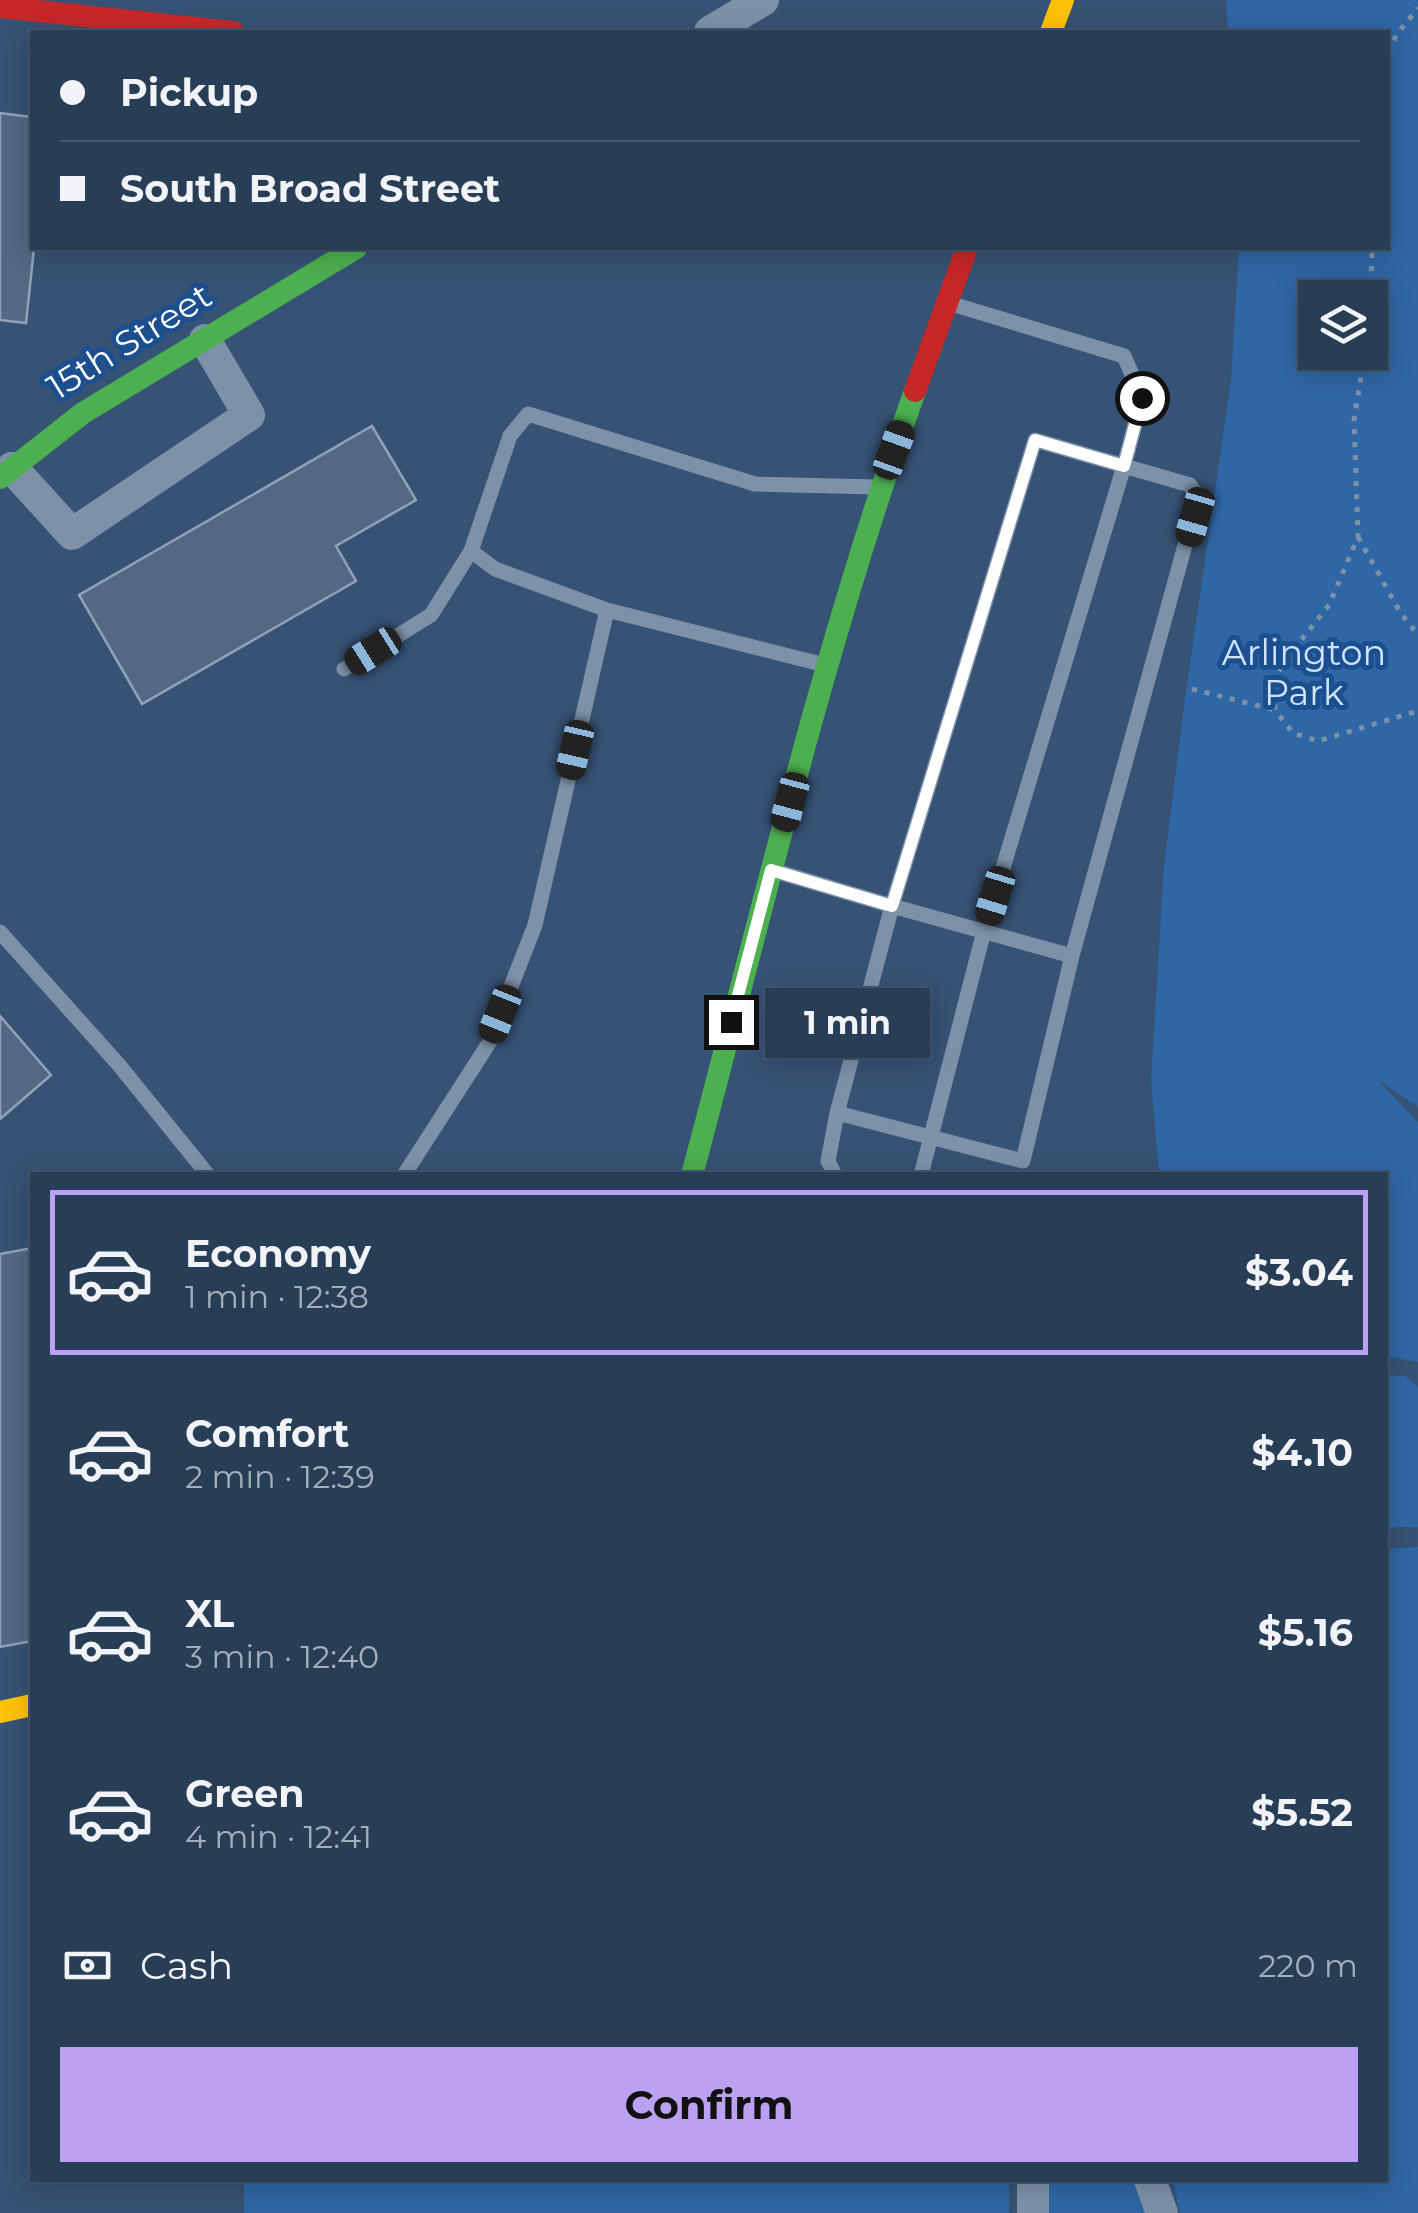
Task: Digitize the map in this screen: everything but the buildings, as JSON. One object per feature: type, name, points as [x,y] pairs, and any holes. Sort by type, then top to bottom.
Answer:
[{"type":"street","points":[[713,30],[763,0]]},
{"type":"street","points":[[1051,30],[1063,0]]},
{"type":"street","points":[[0,6],[216,30]]},
{"type":"street","name":"15th Street","points":[[6,473],[83,414],[353,250]]},
{"type":"street","points":[[693,1172],[827,666],[881,487],[966,250]]},
{"type":"street","points":[[6,473],[72,534],[249,415],[205,340]]},
{"type":"street","points":[[0,1712],[30,1706]]},
{"type":"street","points":[[1034,2182],[1034,2213]]},
{"type":"lane","points":[[923,1172],[984,931],[1142,398],[1124,356],[947,302]]},
{"type":"lane","points":[[344,669],[431,615],[470,551],[510,436],[528,414],[755,484],[881,487]]},
{"type":"lane","points":[[834,1172],[828,1161],[837,1113],[892,906],[1035,440],[1190,485],[1198,498],[1072,956],[1023,1161],[837,1113]]},
{"type":"lane","points":[[470,551],[494,569],[607,610],[827,666]]},
{"type":"lane","points":[[406,1172],[488,1043],[535,925],[607,610]]},
{"type":"lane","points":[[771,870],[1072,956]]},
{"type":"lane","points":[[0,932],[119,1065],[206,1172]]},
{"type":"path","points":[[1390,48],[1418,8]]},
{"type":"path","points":[[1371,280],[1372,250]]},
{"type":"path","points":[[1275,710],[1276,678],[1329,605],[1358,537],[1354,420],[1362,370]]},
{"type":"path","points":[[1358,537],[1400,612],[1418,635]]},
{"type":"path","points":[[1192,689],[1275,710],[1293,732],[1318,741],[1418,710]]},
{"type":"green space","name":"Arlington Park","points":[[1226,0],[1418,0],[1418,1107],[1377,1079],[1418,1122],[1418,1362],[1388,1357],[1388,1172],[1159,1172],[1151,1079],[1164,865],[1231,380],[1239,250],[1390,250],[1390,30],[1228,30]]},
{"type":"green space","points":[[1388,1375],[1405,1376],[1418,1387],[1418,1527],[1388,1530]]},
{"type":"green space","points":[[1418,1547],[1418,2213],[1180,2213],[1173,2182],[1388,2182],[1388,1549]]},
{"type":"green space","points":[[244,2182],[1009,2182],[1009,2213],[244,2213]]},
{"type":"green space","points":[[1045,2182],[1137,2182],[1148,2213],[1045,2213]]},
{"type":"traffic: fast","points":[[0,478],[83,413],[353,250]]},
{"type":"traffic: fast","points":[[693,1172],[822,682],[915,391]]},
{"type":"traffic: slow","points":[[1052,30],[1063,0]]},
{"type":"traffic: slow","points":[[0,1712],[30,1705]]},
{"type":"traffic: jam","points":[[0,7],[214,30]]},
{"type":"traffic: jam","points":[[915,391],[966,250]]},
{"type":"route","points":[[731,1022],[771,870],[892,906],[1035,440],[1124,466],[1142,398]]}]
